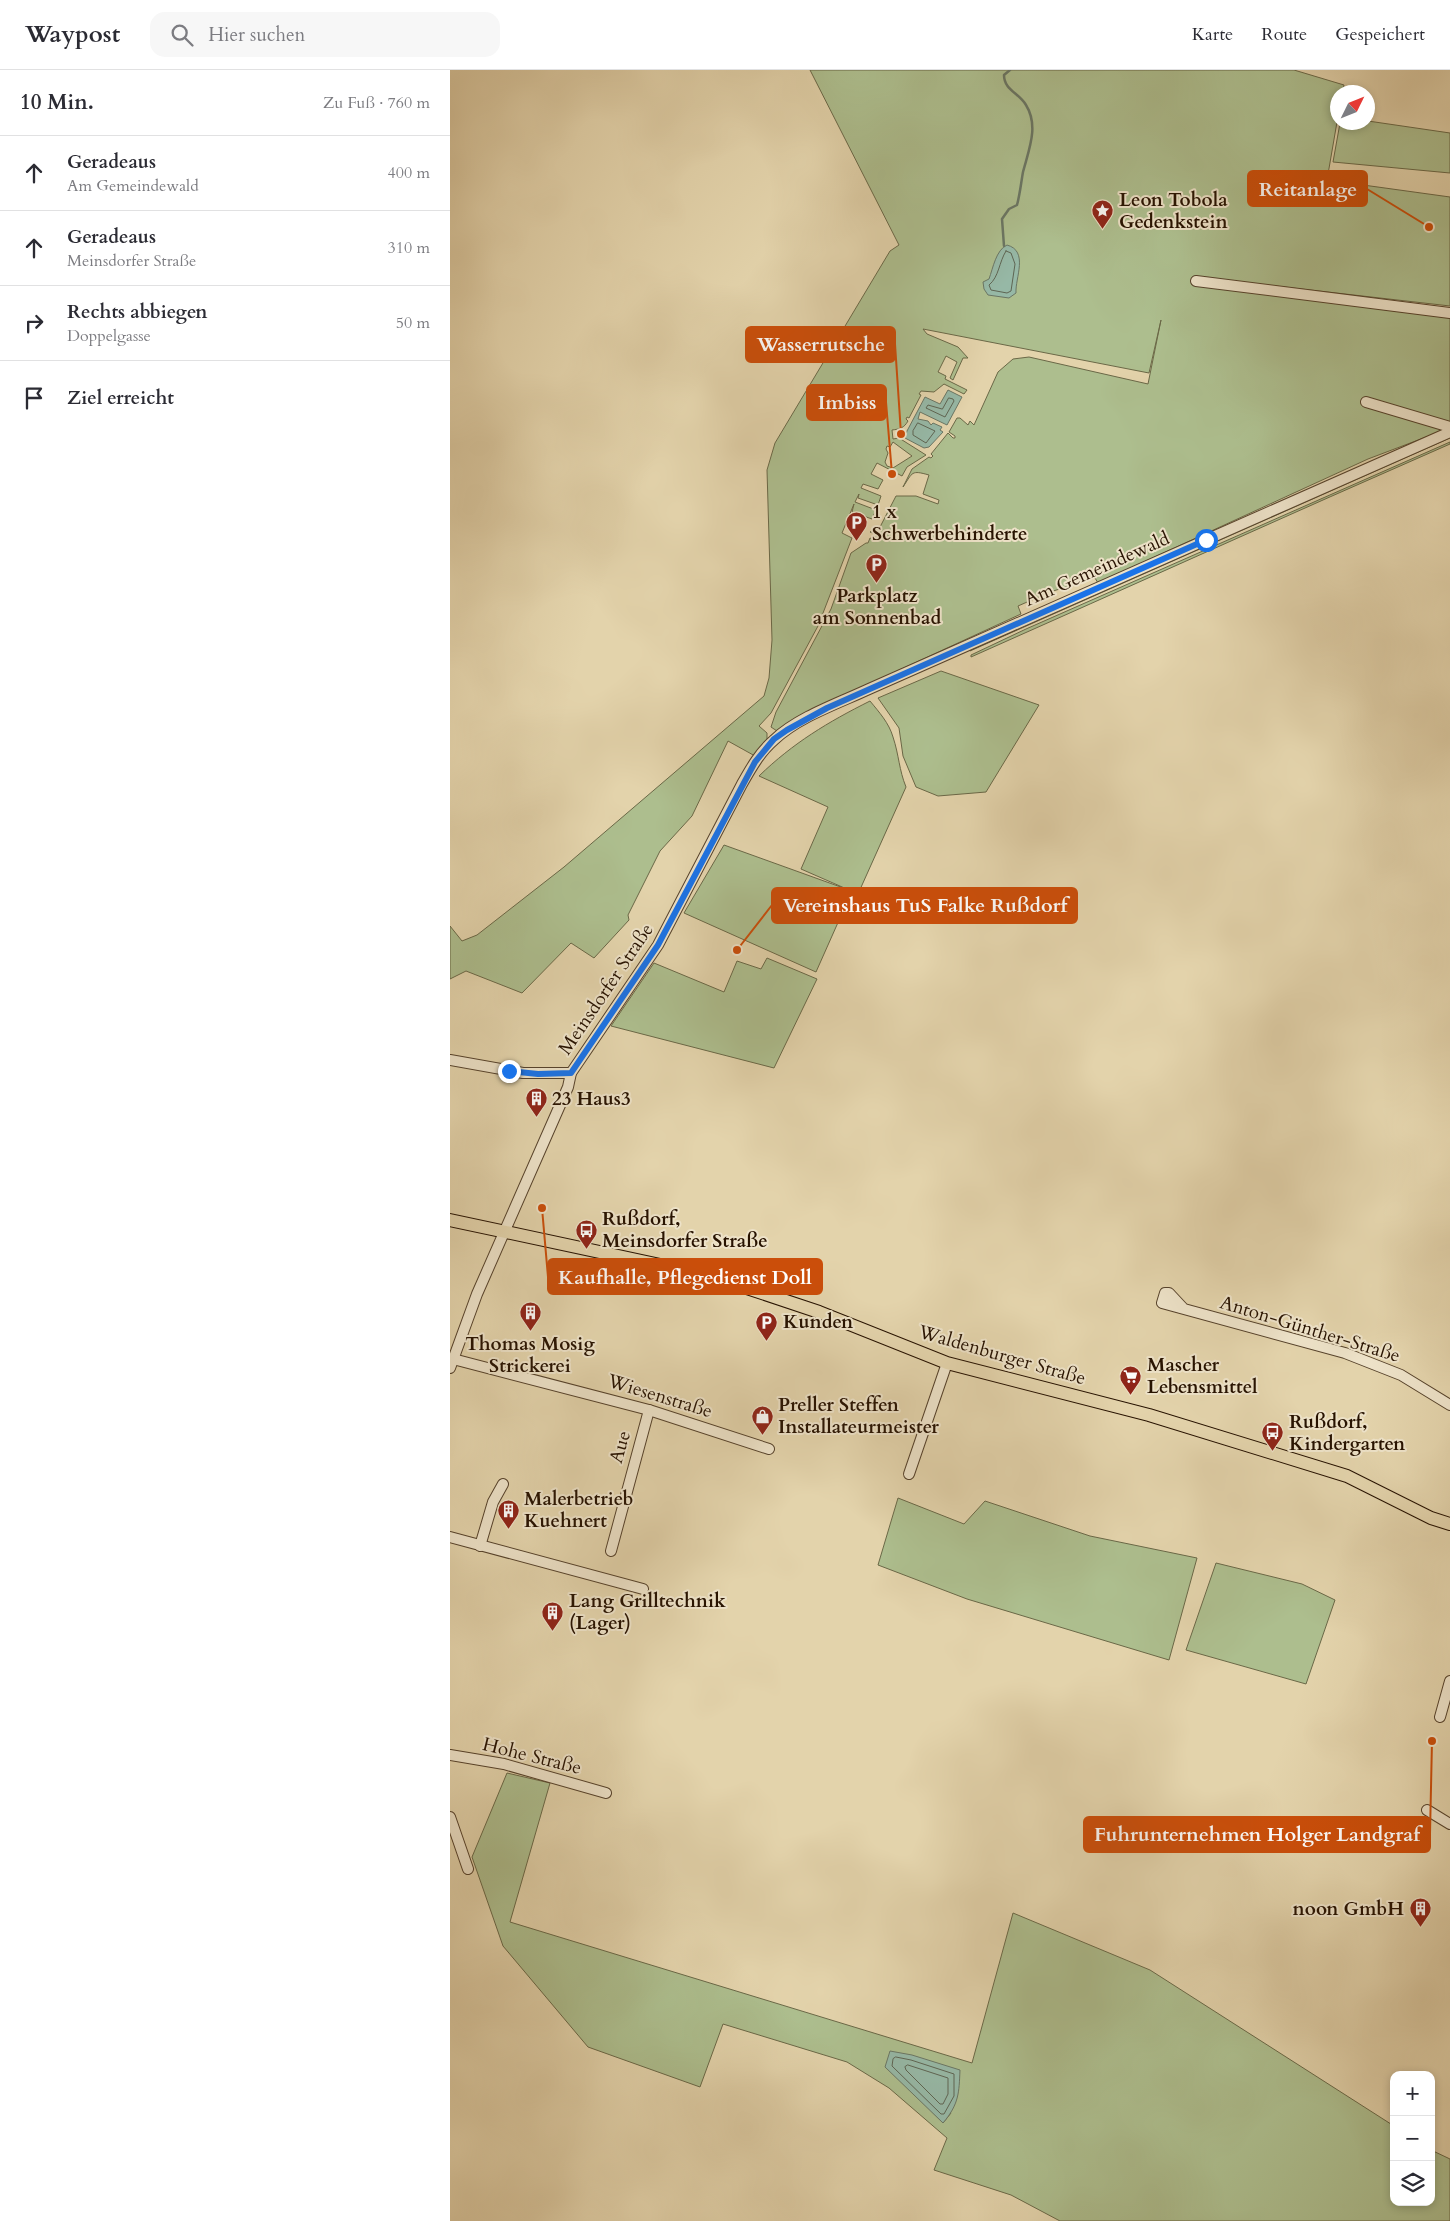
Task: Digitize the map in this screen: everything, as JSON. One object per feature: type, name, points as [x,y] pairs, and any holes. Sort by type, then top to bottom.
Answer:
[{"type":"main road","name":"Waldenburger Straße","points":[[450,1220],[665,1266],[744,1288],[820,1312],[947,1363],[1149,1415],[1347,1476],[1431,1518],[1450,1524]]},
{"type":"street","points":[[1196,281],[1450,313]]},
{"type":"street","points":[[1366,402],[1450,427]]},
{"type":"street","name":"Am Gemeindewald","points":[[765,749],[787,730],[860,692],[1450,432]]},
{"type":"street","name":"Meinsdorfer Straße","points":[[452,1364],[477,1294],[568,1087],[571,1073],[658,945],[742,784],[765,749]]},
{"type":"street","points":[[450,1060],[523,1073],[571,1073]]},
{"type":"street","name":"Anton-Günther-Straße","points":[[1183,1308],[1345,1354],[1401,1375],[1450,1405]]},
{"type":"street","points":[[909,1474],[947,1363]]},
{"type":"street","name":"Wiesenstraße","points":[[452,1364],[649,1410],[768,1449]]},
{"type":"street","name":"Aue","points":[[611,1551],[649,1410]]},
{"type":"street","points":[[480,1546],[493,1502],[503,1484]]},
{"type":"street","points":[[450,1537],[643,1589]]},
{"type":"street","points":[[1440,1718],[1450,1681]]},
{"type":"street","name":"Hohe Straße","points":[[450,1756],[504,1764],[606,1793]]},
{"type":"street","points":[[1427,1810],[1450,1824]]},
{"type":"street","points":[[450,1817],[468,1868]]},
{"type":"shaded area","points":[[810,70],[1294,70],[1344,85],[1330,85],[1330,130],[1336,130],[1327,180],[1450,197],[1450,306],[1196,277],[1450,316],[1450,428],[1368,459],[1098,583],[1095,578],[1050,592],[1018,606],[1021,614],[871,683],[777,731],[771,727],[776,712],[831,609],[851,553],[868,543],[870,538],[873,539],[875,534],[870,532],[880,527],[896,496],[916,496],[938,504],[939,500],[923,494],[929,475],[913,474],[903,487],[912,469],[933,456],[931,454],[948,433],[955,438],[949,432],[957,418],[960,418],[968,425],[970,421],[974,425],[998,372],[1013,359],[1029,357],[1148,384],[1161,320],[1149,373],[923,329],[927,334],[958,347],[968,358],[963,358],[953,380],[950,378],[957,362],[946,356],[938,372],[946,376],[945,379],[967,390],[964,394],[944,384],[934,392],[921,391],[919,394],[921,395],[909,418],[907,417],[906,419],[908,421],[902,428],[892,430],[893,439],[899,438],[926,455],[907,467],[902,476],[877,463],[871,474],[883,480],[878,489],[863,484],[861,488],[881,496],[878,505],[858,498],[859,494],[855,502],[876,510],[872,519],[852,512],[854,504],[842,533],[852,538],[818,626],[771,713],[759,726],[767,733],[767,739],[755,756],[728,741],[692,816],[660,851],[628,915],[629,920],[594,958],[571,943],[522,993],[466,971],[450,979],[450,926],[462,941],[477,935],[564,867],[764,696],[769,678],[772,640],[767,470],[775,443],[890,251],[899,245]],"holes":[[[893,442],[912,456],[893,468],[887,466],[885,462],[888,453],[887,446],[890,447]]]},
{"type":"shaded area","points":[[1375,122],[1450,133],[1450,173],[1333,162],[1339,130],[1375,130]]},
{"type":"shaded area","points":[[1450,433],[1450,438],[970,651],[971,648]]},
{"type":"shaded area","points":[[1450,442],[1450,444],[971,657],[971,655],[1026,629]]},
{"type":"shaded area","points":[[941,671],[1039,705],[986,792],[938,796],[916,787],[903,756],[899,728],[878,698]]},
{"type":"shaded area","points":[[870,701],[889,727],[906,787],[858,894],[852,891],[816,972],[684,913],[724,845],[849,890],[801,869],[828,807],[759,776],[785,753],[812,734]]},
{"type":"shaded area","points":[[767,958],[817,979],[774,1068],[611,1026],[654,963],[724,992],[737,961],[761,969]]},
{"type":"shaded area","points":[[898,1498],[964,1524],[985,1501],[1090,1536],[1197,1558],[1169,1660],[967,1599],[878,1565]]},
{"type":"shaded area","points":[[1216,1563],[1302,1584],[1335,1600],[1306,1684],[1186,1650]]},
{"type":"shaded area","points":[[507,1773],[550,1783],[510,1922],[972,2063],[1013,1913],[1150,1970],[1390,2123],[1390,2206],[1435,2206],[1435,2152],[1450,2159],[1450,2221],[1060,2221],[1011,2195],[934,2170],[947,2138],[889,2088],[847,2062],[723,2024],[700,2087],[588,2047],[503,1946],[472,1857]],"holes":[[[908,2086],[951,2113],[943,2123]]]},
{"type":"water","points":[[1007,245],[1014,248],[1018,253],[1019,266],[1016,293],[1009,298],[988,295],[984,289],[983,282],[989,279],[1000,251]]},
{"type":"water","points":[[948,390],[962,397],[947,425],[920,412],[918,419],[928,421],[931,425],[933,423],[942,427],[940,430],[943,432],[929,447],[924,448],[905,438],[925,397],[940,404]]},
{"type":"water","points":[[890,2051],[912,2055],[960,2070],[957,2098],[952,2110],[943,2123],[885,2067]]},
{"type":"waterway","points":[[1004,246],[1002,219],[1009,209],[1017,205],[1032,138],[1030,113],[1020,97],[1006,84],[1004,75],[1010,70]]},
{"type":"place","name":"Reitanlage","points":[[1429,227]]},
{"type":"place","name":"Leon Tobola Gedenkstein","points":[[1103,230]]},
{"type":"place","name":"Wasserrutsche","points":[[901,434]]},
{"type":"place","name":"Imbiss","points":[[892,474]]},
{"type":"place","name":"1 x Schwerbehinderte","points":[[856,542]]},
{"type":"place","name":"Parkplatz am Sonnenbad","points":[[877,584]]},
{"type":"place","name":"Vereinshaus TuS Falke Rußdorf","points":[[737,950]]},
{"type":"place","name":"23 Haus3","points":[[536,1118]]},
{"type":"place","name":"Kaufhalle, Pflegedienst Doll","points":[[542,1208]]},
{"type":"place","name":"Rußdorf, Meinsdorfer Straße","points":[[586,1249]]},
{"type":"place","name":"Thomas Mosig Strickerei","points":[[530,1332]]},
{"type":"place","name":"Kunden","points":[[767,1341]]},
{"type":"place","name":"Mascher Lebensmittel","points":[[1131,1395]]},
{"type":"place","name":"Preller Steffen Installateurmeister","points":[[762,1435]]},
{"type":"place","name":"Rußdorf, Kindergarten","points":[[1273,1452]]},
{"type":"place","name":"Malerbetrieb Kuehnert","points":[[508,1529]]},
{"type":"place","name":"Lang Grilltechnik (Lager)","points":[[553,1631]]},
{"type":"place","name":"Fuhrunternehmen Holger Landgraf","points":[[1432,1741]]},
{"type":"place","name":"noon GmbH","points":[[1420,1928]]},
{"type":"route","points":[[509,1071],[538,1074],[571,1073],[658,945],[742,784],[755,762],[774,739],[827,708],[869,688],[1206,540]]}]
